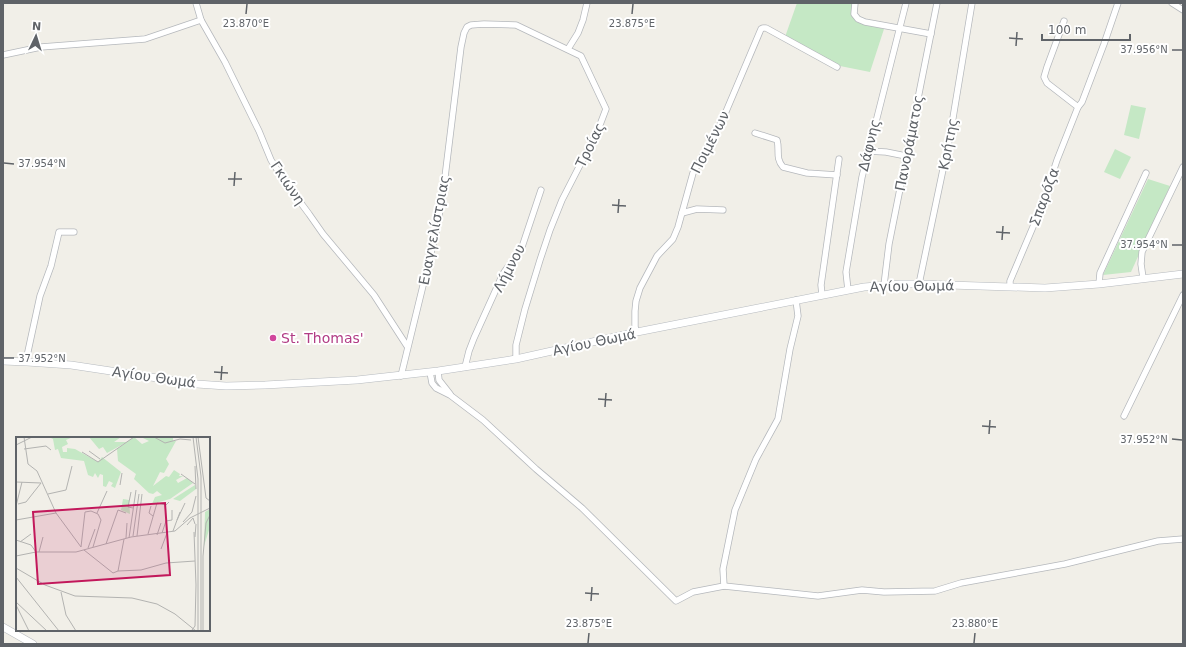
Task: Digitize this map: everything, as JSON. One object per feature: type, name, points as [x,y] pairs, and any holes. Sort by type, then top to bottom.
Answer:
[{"type":"main road","name":"Αγίου Θωμά","points":[[3,362],[71,365],[197,384],[226,386],[335,382],[401,376],[516,359],[637,332],[884,284],[1045,288],[1099,284],[1183,274]]},
{"type":"main road","points":[[3,627],[33,644]]},
{"type":"street","name":"Γκιώνη","points":[[196,3],[201,20],[225,62],[260,131],[272,160],[283,179],[323,234],[374,295],[408,346]]},
{"type":"street","points":[[568,49],[578,33],[587,3]]},
{"type":"street","points":[[856,3],[854,14],[858,19],[865,22],[931,34]]},
{"type":"street","name":"Δάφνης","points":[[848,290],[846,272],[867,151],[906,3]]},
{"type":"street","name":"Πανοράματος","points":[[884,284],[889,244],[937,3]]},
{"type":"street","name":"Κρήτης","points":[[919,284],[950,136],[972,3]]},
{"type":"street","name":"Σπαρόζα","points":[[1010,287],[1010,281],[1041,208],[1057,160],[1078,107],[1082,102],[1118,3]]},
{"type":"street","points":[[1172,3],[1183,10]]},
{"type":"street","points":[[3,55],[41,47],[145,38],[201,20]]},
{"type":"street","points":[[1064,21],[1044,77],[1047,82],[1078,107]]},
{"type":"street","name":"Τροίας","points":[[456,82],[464,33],[467,27],[471,25],[484,24],[516,25],[581,56],[606,109],[598,130],[562,200],[550,230],[523,316],[516,345],[516,359]]},
{"type":"street","name":"Ποιμένων","points":[[637,332],[635,327],[635,311],[640,288],[657,256],[673,239],[693,173],[722,121],[761,29],[766,28],[837,67]]},
{"type":"street","name":"Ευαγγελίστριας","points":[[401,376],[437,228],[445,177],[456,82]]},
{"type":"street","points":[[755,133],[777,140],[778,160],[783,167],[807,173],[837,176]]},
{"type":"street","points":[[867,151],[886,152],[906,156]]},
{"type":"street","points":[[822,295],[821,285],[839,159]]},
{"type":"street","points":[[1143,278],[1141,264],[1142,252],[1183,168]]},
{"type":"street","points":[[1099,284],[1100,273],[1146,173]]},
{"type":"street","name":"Λήμνου","points":[[465,367],[474,338],[503,274],[507,266],[518,256],[521,250],[541,190]]},
{"type":"street","points":[[682,213],[697,209],[723,210]]},
{"type":"street","points":[[27,362],[40,296],[51,266],[59,232],[74,232]]},
{"type":"street","points":[[1124,416],[1183,295]]},
{"type":"street","points":[[724,586],[723,569],[735,510],[756,459],[778,420],[790,349],[798,316],[796,300]]},
{"type":"street","points":[[438,371],[439,380],[450,395]]},
{"type":"street","points":[[430,372],[432,383],[436,388],[450,395],[483,420],[536,469],[582,508],[676,601],[693,592],[724,586],[818,596],[862,590],[884,592],[935,591],[961,583],[1065,564],[1158,541],[1183,539]]},
{"type":"green space","points":[[797,3],[854,3],[853,17],[857,22],[884,29],[870,72],[835,65],[785,37]]},
{"type":"green space","points":[[1131,105],[1146,108],[1139,139],[1124,135]]},
{"type":"green space","points":[[1115,149],[1131,157],[1120,179],[1104,172]]},
{"type":"green space","points":[[1148,179],[1170,186],[1131,272],[1103,275]]},
{"type":"place","name":"St. Thomas'","points":[[273,338]]}]
